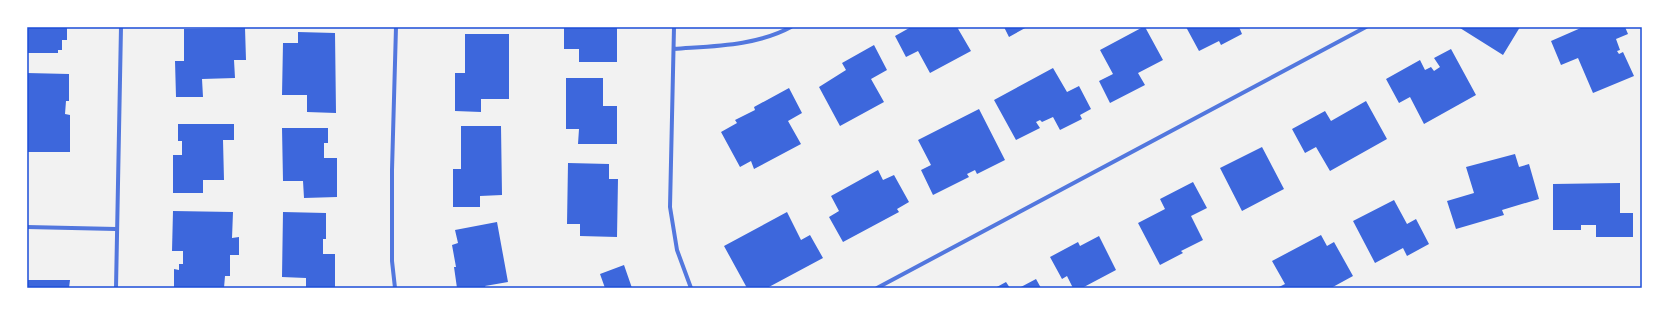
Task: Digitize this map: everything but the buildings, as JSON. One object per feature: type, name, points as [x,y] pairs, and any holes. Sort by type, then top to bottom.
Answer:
[{"type":"street","points":[[116,288],[121,27]]},
{"type":"street","points":[[395,288],[392,261],[392,170],[396,27]]},
{"type":"street","points":[[674,27],[670,206],[677,250],[691,288]]},
{"type":"street","points":[[674,49],[741,43],[777,35],[791,27]]},
{"type":"street","points":[[877,288],[1366,27]]},
{"type":"street","points":[[27,227],[116,229]]}]
